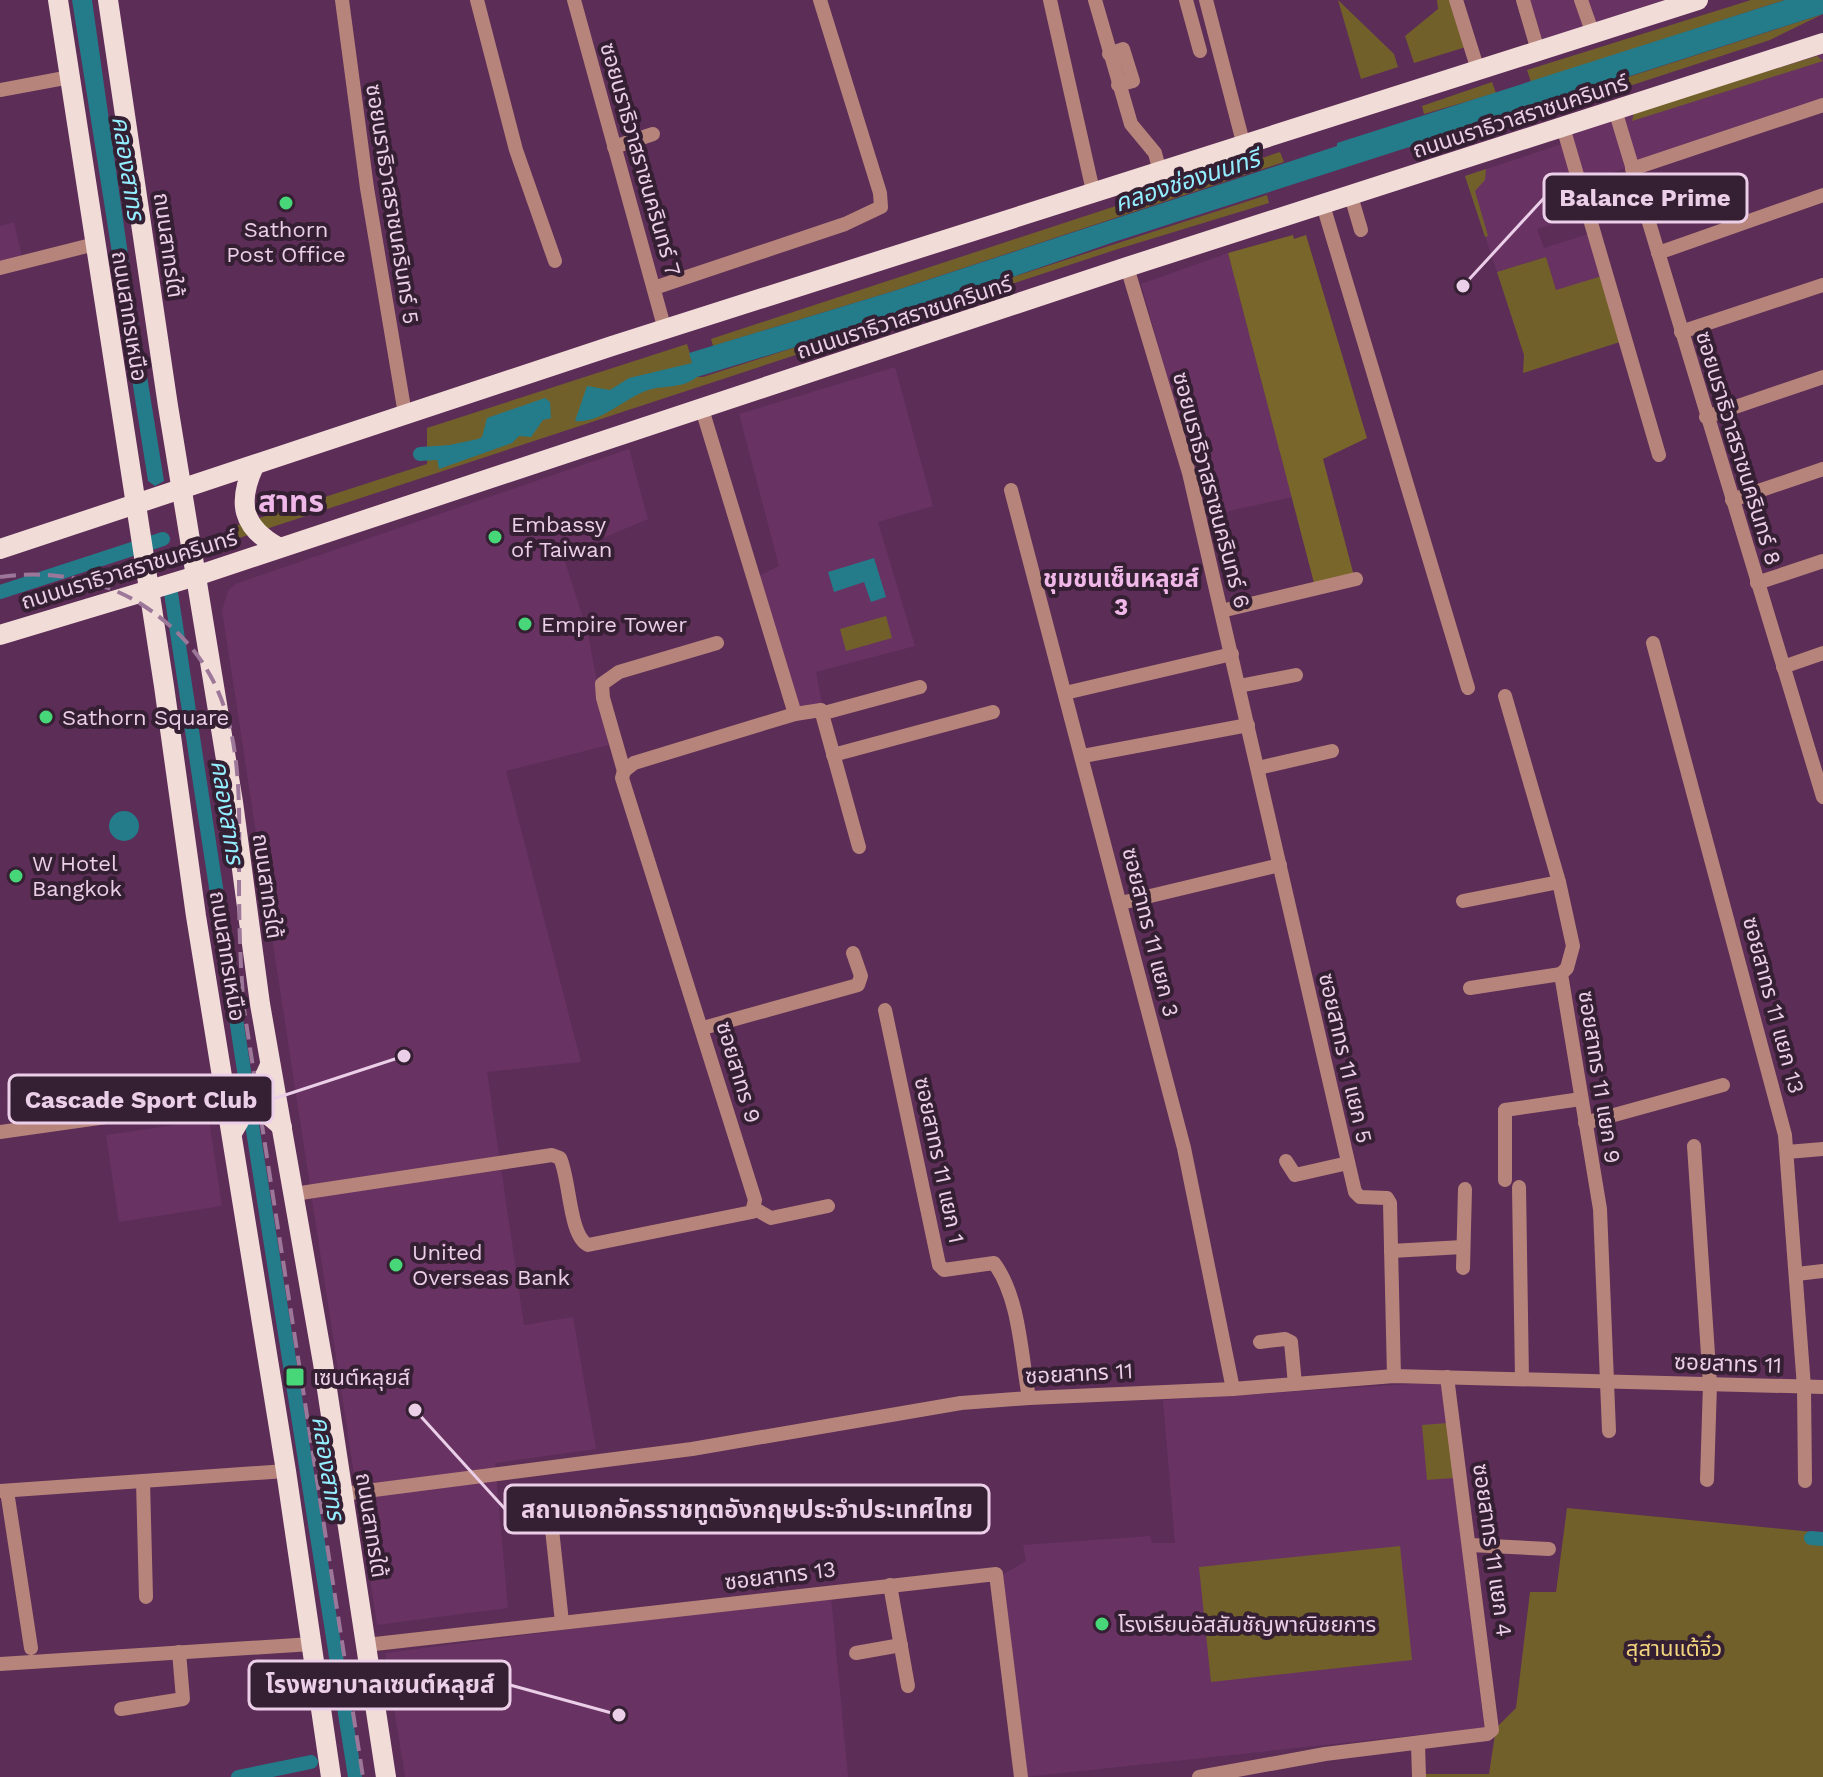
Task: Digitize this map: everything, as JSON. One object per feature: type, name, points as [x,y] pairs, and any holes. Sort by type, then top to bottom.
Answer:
[{"type":"main road","name":"ถนนสาทรเหนือ","points":[[58,0],[331,1777]]},
{"type":"main road","name":"ถนนสาทรใต้","points":[[108,0],[270,1065],[343,1494],[386,1777]]},
{"type":"main road","points":[[0,549],[182,492],[405,414],[1093,191],[1244,146],[1698,0]]},
{"type":"main road","name":"ถนนนราธิวาสราชนครินทร์","points":[[0,635],[196,576],[1127,267],[1823,43]]},
{"type":"main road","points":[[254,466],[245,486],[247,517],[260,537],[278,547]]},
{"type":"main road","points":[[226,1100],[238,1099],[261,1086],[270,1065]]},
{"type":"main road","points":[[232,1133],[239,1118],[255,1111],[266,1112],[282,1127]]},
{"type":"street","name":"ซอยนราธิวาสราชนครินทร์ 5","points":[[342,0],[377,253],[405,414]]},
{"type":"street","points":[[477,0],[516,150],[555,261]]},
{"type":"street","name":"ซอยนราธิวาสราชนครินทร์ 7","points":[[574,0],[665,330]]},
{"type":"street","points":[[654,288],[845,224],[881,207],[880,193],[820,0]]},
{"type":"street","points":[[1050,0],[1093,191]]},
{"type":"street","points":[[1095,0],[1131,124],[1155,153],[1160,172]]},
{"type":"street","points":[[1186,0],[1200,51]]},
{"type":"street","points":[[1206,0],[1244,146]]},
{"type":"street","points":[[1456,0],[1478,70]]},
{"type":"street","points":[[1523,0],[1538,51]]},
{"type":"street","points":[[1581,0],[1593,34]]},
{"type":"street","points":[[0,90],[70,77]]},
{"type":"street","points":[[1632,169],[1823,105]]},
{"type":"street","name":"ซอยนราธิวาสราชนครินทร์ 8","points":[[1615,110],[1823,797]]},
{"type":"street","points":[[1563,127],[1604,258],[1659,455]]},
{"type":"street","points":[[614,147],[653,134]]},
{"type":"street","points":[[1658,253],[1823,195]]},
{"type":"street","points":[[1351,196],[1361,230]]},
{"type":"street","points":[[1323,205],[1468,688]]},
{"type":"street","points":[[0,268],[95,244]]},
{"type":"street","name":"ซอยนราธิวาสราชนครินทร์ 6","points":[[1127,267],[1181,445],[1248,725]]},
{"type":"street","points":[[1681,332],[1823,285]]},
{"type":"street","points":[[1706,417],[1823,377]]},
{"type":"street","points":[[702,409],[795,714]]},
{"type":"street","points":[[1732,500],[1823,469]]},
{"type":"street","name":"ซอยสาทร 11 แยก 3","points":[[1011,490],[1184,1148],[1233,1389]]},
{"type":"street","points":[[1757,583],[1823,561]]},
{"type":"street","points":[[1221,611],[1356,579]]},
{"type":"street","name":"ซอยสาทร 9","points":[[717,643],[619,672],[602,684],[603,698],[624,771],[622,778],[703,1028],[755,1209]]},
{"type":"street","name":"ซอยสาทร 11 แยก 13","points":[[1653,643],[1770,1071],[1787,1152],[1804,1387],[1805,1481]]},
{"type":"street","points":[[1783,667],[1823,653]]},
{"type":"street","points":[[1065,693],[1232,654]]},
{"type":"street","points":[[1239,686],[1296,675]]},
{"type":"street","points":[[824,713],[920,687]]},
{"type":"street","name":"ซอยสาทร 11 แยก 9","points":[[1505,696],[1559,882],[1573,946],[1571,958],[1561,974],[1601,1220],[1609,1431]]},
{"type":"street","points":[[624,771],[634,763],[818,709],[824,713],[859,847]]},
{"type":"street","points":[[833,755],[993,712]]},
{"type":"street","points":[[1083,756],[1248,725]]},
{"type":"street","name":"ซอยสาทร 11 แยก 5","points":[[1248,725],[1357,1196],[1384,1198],[1390,1203],[1394,1376]]},
{"type":"street","points":[[1808,748],[1823,743]]},
{"type":"street","points":[[1258,768],[1332,751]]},
{"type":"street","points":[[1121,903],[1280,865]]},
{"type":"street","points":[[1463,901],[1559,882]]},
{"type":"street","points":[[703,1028],[858,985],[861,976],[853,953]]},
{"type":"street","points":[[1470,988],[1561,974]]},
{"type":"street","name":"ซอยสาทร 11 แยก 1","points":[[885,1010],[939,1265],[944,1270],[994,1263],[1000,1271],[1012,1306],[1029,1398]]},
{"type":"street","points":[[1585,1123],[1723,1085]]},
{"type":"street","points":[[1505,1180],[1505,1110],[1581,1099]]},
{"type":"street","points":[[0,1132],[226,1100]]},
{"type":"street","points":[[1694,1146],[1710,1384],[1707,1480]]},
{"type":"street","points":[[1787,1152],[1823,1149]]},
{"type":"street","points":[[294,1194],[552,1155],[560,1158],[566,1170],[577,1236],[588,1245],[748,1214],[755,1209],[771,1218],[828,1206]]},
{"type":"street","points":[[1286,1161],[1295,1175],[1348,1163]]},
{"type":"street","points":[[1519,1187],[1522,1379]]},
{"type":"street","points":[[1463,1268],[1465,1189]]},
{"type":"street","points":[[1391,1251],[1463,1247]]},
{"type":"street","points":[[1797,1274],[1823,1271]]},
{"type":"street","points":[[1260,1342],[1290,1341],[1295,1384]]},
{"type":"street","name":"ซอยสาทร 11","points":[[343,1494],[688,1449],[961,1403],[1029,1398],[1233,1389],[1394,1376],[1823,1387]]},
{"type":"street","name":"ซอยสาทร 11 แยก 4","points":[[1418,1744],[1487,1734],[1492,1730],[1447,1377]]},
{"type":"street","points":[[31,1648],[4,1491],[286,1471]]},
{"type":"street","points":[[143,1481],[146,1597]]},
{"type":"street","points":[[551,1520],[562,1622]]},
{"type":"street","points":[[1470,1545],[1549,1549]]},
{"type":"street","name":"ซอยสาทร 13","points":[[366,1645],[998,1575],[1021,1777]]},
{"type":"street","points":[[890,1585],[908,1686]]},
{"type":"street","points":[[0,1664],[312,1644]]},
{"type":"street","points":[[856,1653],[901,1645]]},
{"type":"street","points":[[121,1709],[183,1699],[179,1652]]},
{"type":"street","points":[[1199,1777],[1325,1754],[1418,1744],[1419,1777]]},
{"type":"shaded area","points":[[72,0],[92,0],[164,481],[155,486],[148,481]]},
{"type":"shaded area","points":[[1516,0],[1664,0],[1529,44]]},
{"type":"shaded area","points":[[1785,0],[1823,0],[1823,14],[1114,242],[917,310],[697,377],[684,384],[650,390],[601,416],[575,421],[587,386],[610,390],[629,378],[692,363],[689,353],[897,290],[1337,146],[1337,143]]},
{"type":"shaded area","points":[[1823,51],[1823,101],[1585,182],[1572,132]]},
{"type":"shaded area","points":[[1562,144],[1583,215],[1537,229],[1544,248],[1591,233],[1602,276],[1556,291],[1546,257],[1497,272],[1465,176]]},
{"type":"shaded area","points":[[14,222],[22,257],[0,262],[0,226]]},
{"type":"shaded area","points":[[1293,235],[1294,239],[1306,235],[1367,438],[1323,459],[1354,576],[1314,583],[1228,253]]},
{"type":"shaded area","points":[[1228,253],[1292,497],[1207,516],[1141,284]]},
{"type":"shaded area","points":[[895,367],[933,506],[878,522],[915,646],[816,672],[822,704],[797,710],[759,576],[779,566],[739,414]]},
{"type":"shaded area","points":[[545,398],[550,402],[551,418],[543,420],[531,437],[519,436],[512,443],[439,469],[435,448],[478,439],[482,437],[487,418]]},
{"type":"shaded area","points":[[629,449],[648,519],[563,555],[588,634],[609,745],[506,771],[581,1062],[487,1072],[524,1325],[573,1317],[596,1449],[495,1463],[508,1608],[377,1625],[222,610],[228,591],[235,584]]},
{"type":"shaded area","points":[[874,558],[886,597],[871,602],[864,582],[834,592],[828,572]]},
{"type":"shaded area","points":[[124,811],[135,815],[139,826],[135,837],[124,841],[113,837],[109,826],[113,815]]},
{"type":"shaded area","points":[[209,1120],[222,1206],[119,1222],[106,1135]]},
{"type":"shaded area","points":[[1443,1382],[1484,1728],[1025,1777],[1002,1575],[1026,1561],[1023,1545],[1150,1536],[1152,1543],[1175,1543],[1163,1400]]},
{"type":"shaded area","points":[[831,1596],[848,1777],[405,1777],[385,1653]]},
{"type":"green space","points":[[1338,0],[1394,54],[1398,67],[1361,79]]},
{"type":"green space","points":[[1437,0],[1452,0],[1466,47],[1414,63],[1405,36],[1438,9]]},
{"type":"green space","points":[[1751,0],[1785,0],[1531,82],[1527,70]]},
{"type":"green space","points":[[1823,14],[1770,40],[1513,124],[1511,115]]},
{"type":"green space","points":[[1817,56],[1823,61],[1632,121],[1634,112]]},
{"type":"green space","points":[[1492,82],[1496,93],[1424,114],[1422,106]]},
{"type":"green space","points":[[1280,152],[1284,162],[897,290],[713,346],[711,339]]},
{"type":"green space","points":[[1486,169],[1485,180],[1475,191],[1488,236],[1485,237],[1465,176]]},
{"type":"green space","points":[[1267,195],[1269,203],[1118,249],[239,538],[235,526],[427,464],[427,428],[687,344],[697,377],[703,377]]},
{"type":"green space","points":[[1546,257],[1556,290],[1602,276],[1620,342],[1523,373],[1524,355],[1497,272]]},
{"type":"green space","points":[[886,616],[892,638],[846,651],[840,629]]},
{"type":"green space","points":[[1448,1423],[1453,1478],[1427,1480],[1422,1425]]},
{"type":"green space","name":"สุสานแต้จิ๋ว","points":[[1567,1508],[1823,1533],[1823,1777],[1424,1777],[1424,1774],[1489,1774],[1496,1728],[1516,1708],[1530,1592],[1556,1592]]},
{"type":"green space","points":[[1400,1546],[1412,1660],[1211,1682],[1199,1567]]},
{"type":"waterway","name":"คลองช่องนนทรี","points":[[420,454],[451,452]]},
{"type":"waterway","name":"คลองช่องนนทรี","points":[[0,592],[163,539]]},
{"type":"waterway","name":"คลองสาทร","points":[[171,593],[246,1084]]},
{"type":"waterway","name":"คลองสาทร","points":[[251,1118],[355,1777]]},
{"type":"waterway","points":[[1811,1538],[1823,1539]]},
{"type":"waterway","points":[[238,1777],[311,1762]]},
{"type":"railway","points":[[0,577],[36,575],[73,578],[108,588],[141,604],[175,630],[200,659],[218,690],[229,723],[239,796],[244,1009],[363,1777]]},
{"type":"place","name":"Sathorn Post Office","points":[[286,203]]},
{"type":"place","name":"Balance Prime","points":[[1463,286]]},
{"type":"place","name":"Embassy of Taiwan","points":[[495,537]]},
{"type":"place","name":"Empire Tower","points":[[525,624]]},
{"type":"place","name":"Sathorn Square","points":[[46,717]]},
{"type":"place","name":"W Hotel Bangkok","points":[[16,876]]},
{"type":"place","name":"Cascade Sport Club","points":[[404,1056]]},
{"type":"place","name":"United Overseas Bank","points":[[396,1265]]},
{"type":"place","name":"เซนต์หลุยส์","points":[[295,1377]]},
{"type":"place","name":"สถานเอกอัครราชทูตอังกฤษประจำประเทศไทย","points":[[415,1410]]},
{"type":"place","name":"โรงเรียนอัสสัมชัญพาณิชยการ","points":[[1102,1624]]},
{"type":"place","name":"โรงพยาบาลเซนต์หลุยส์","points":[[619,1715]]},
{"type":"district","name":"สาทร","points":[[291,502]]},
{"type":"district","name":"ชุมชนเซ็นหลุยส์ 3","points":[[1121,593]]}]
